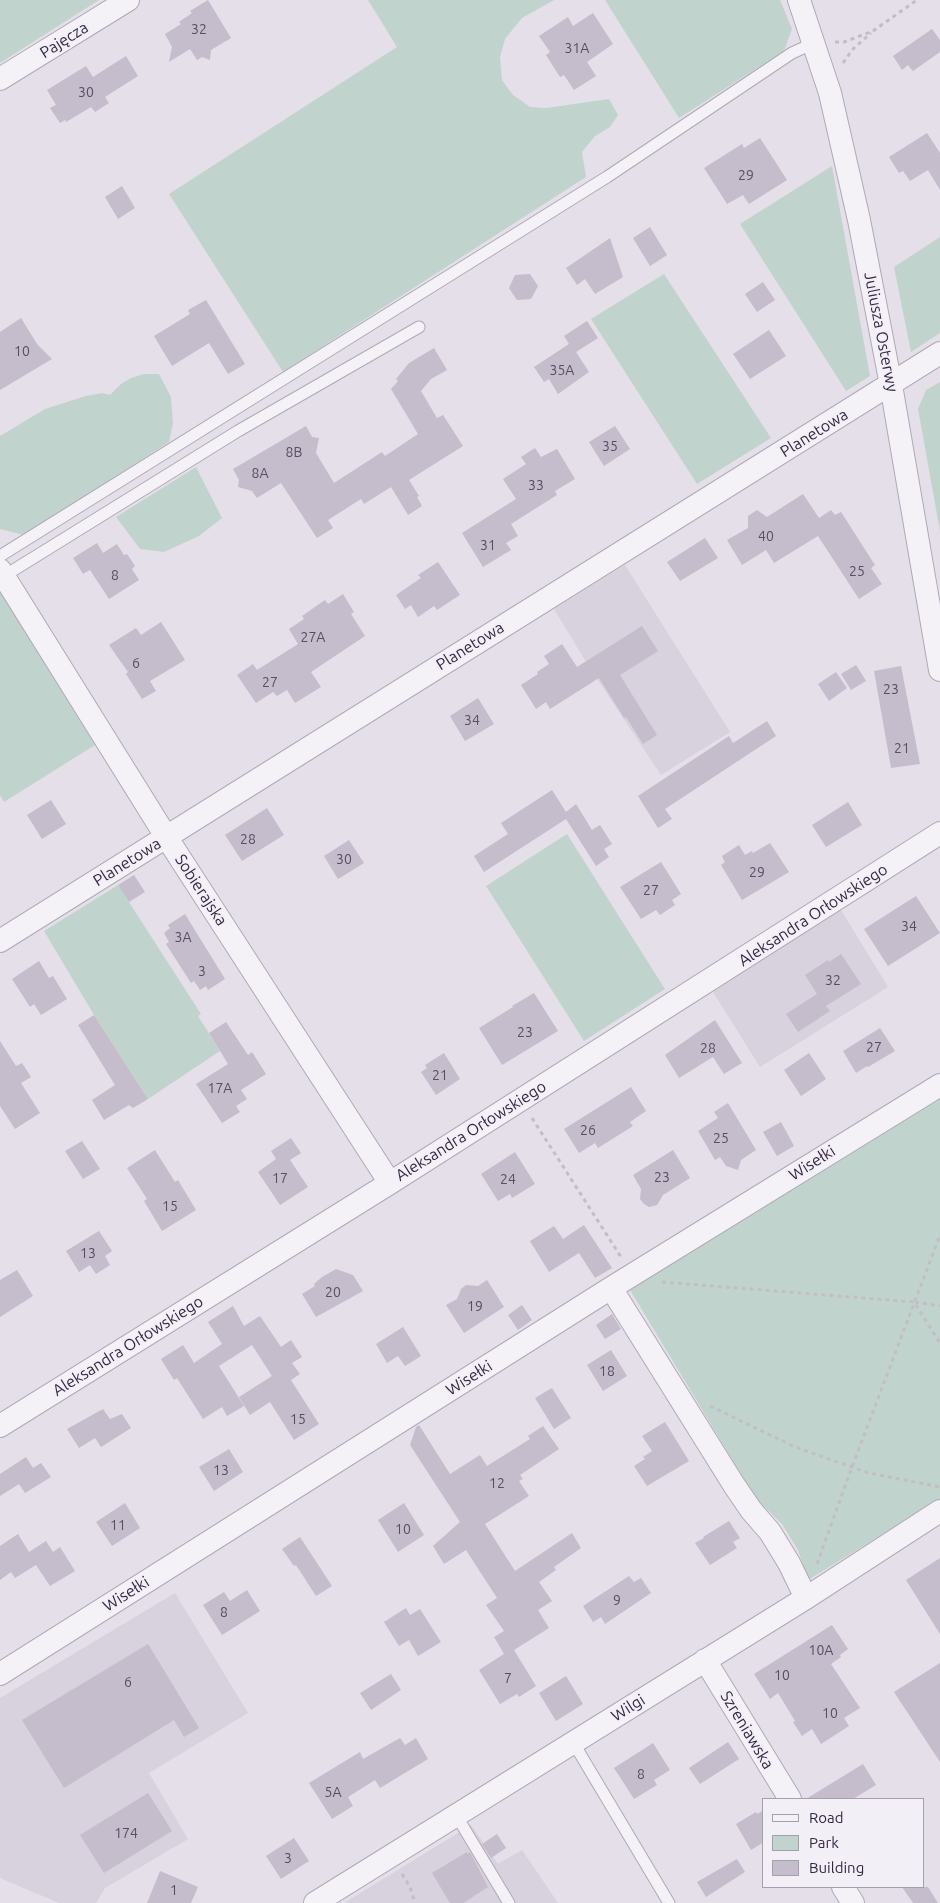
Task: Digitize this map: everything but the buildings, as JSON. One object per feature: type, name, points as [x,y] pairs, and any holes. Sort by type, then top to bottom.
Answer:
[{"type":"street","name":"Pajęcza","points":[[0,79],[128,0]]},
{"type":"street","name":"Juliusza Osterwy","points":[[799,0],[830,93],[859,220],[891,385],[940,670]]},
{"type":"street","name":"Planetowa","points":[[0,940],[167,838],[575,580],[940,353]]},
{"type":"street","name":"Sobierajska","points":[[1,567],[167,838],[390,1183]]},
{"type":"street","name":"Aleksandra Orłowskiego","points":[[0,1426],[390,1183],[940,833]]},
{"type":"street","name":"Wisełki","points":[[0,1674],[632,1274],[940,1085]]},
{"type":"street","points":[[611,1288],[734,1485],[751,1510],[770,1532],[789,1563],[806,1598]]},
{"type":"street","name":"Wilgi","points":[[315,1903],[806,1598],[940,1511]]},
{"type":"street","name":"Szreniawska","points":[[705,1660],[789,1798]]},
{"type":"street","points":[[844,1888],[853,1903]]},
{"type":"lane","points":[[1,567],[607,177],[792,53],[814,42]]},
{"type":"lane","points":[[1,567],[419,327]]},
{"type":"lane","points":[[573,1742],[669,1903]]},
{"type":"lane","points":[[456,1815],[509,1903]]},
{"type":"path","points":[[830,93],[838,71],[853,49],[873,31],[917,0]]},
{"type":"path","points":[[814,42],[844,42],[873,31]]},
{"type":"path","points":[[520,1100],[632,1274],[647,1281],[914,1302],[940,1306]]},
{"type":"path","points":[[806,1598],[852,1467],[940,1235]]},
{"type":"path","points":[[914,1302],[940,1343]]},
{"type":"path","points":[[708,1405],[795,1447],[869,1474],[940,1487]]},
{"type":"path","points":[[391,1856],[410,1887],[415,1903]]},
{"type":"shaded area","points":[[625,565],[730,732],[661,775],[588,665],[554,609]]},
{"type":"shaded area","points":[[841,910],[888,987],[760,1067],[713,992]]},
{"type":"shaded area","points":[[175,1593],[248,1713],[149,1773],[188,1839],[105,1888],[96,1903],[59,1903],[0,1878],[0,1698]]},
{"type":"shaded area","points":[[471,1825],[498,1864],[522,1850],[558,1903],[344,1903]]},
{"type":"green space","points":[[0,0],[99,0],[0,63]]},
{"type":"green space","points":[[368,0],[554,0],[522,18],[505,39],[500,57],[502,80],[513,95],[530,107],[546,108],[609,99],[618,115],[610,127],[595,136],[582,152],[586,177],[283,372],[169,194],[397,47]]},
{"type":"green space","points":[[605,0],[780,0],[792,29],[784,51],[679,118]]},
{"type":"green space","points":[[832,166],[870,376],[846,391],[740,224]]},
{"type":"green space","points":[[940,237],[940,333],[911,352],[894,267]]},
{"type":"green space","points":[[664,274],[771,438],[697,484],[591,319]]},
{"type":"green space","points":[[144,374],[159,374],[171,397],[173,423],[169,442],[24,535],[0,529],[0,436],[45,409],[86,396],[102,393],[110,395],[121,384],[131,378]]},
{"type":"green space","points":[[940,382],[940,531],[918,409],[926,390]]},
{"type":"green space","points":[[196,467],[222,518],[199,536],[164,552],[140,549],[116,517]]},
{"type":"green space","points":[[0,592],[95,745],[4,802],[0,795]]},
{"type":"green space","points":[[567,834],[665,989],[584,1041],[486,886]]},
{"type":"green space","points":[[118,885],[201,1014],[198,1016],[220,1051],[148,1099],[94,1015],[44,931]]},
{"type":"green space","points":[[940,1096],[940,1499],[808,1580],[798,1550],[782,1524],[756,1499],[630,1290]]}]
